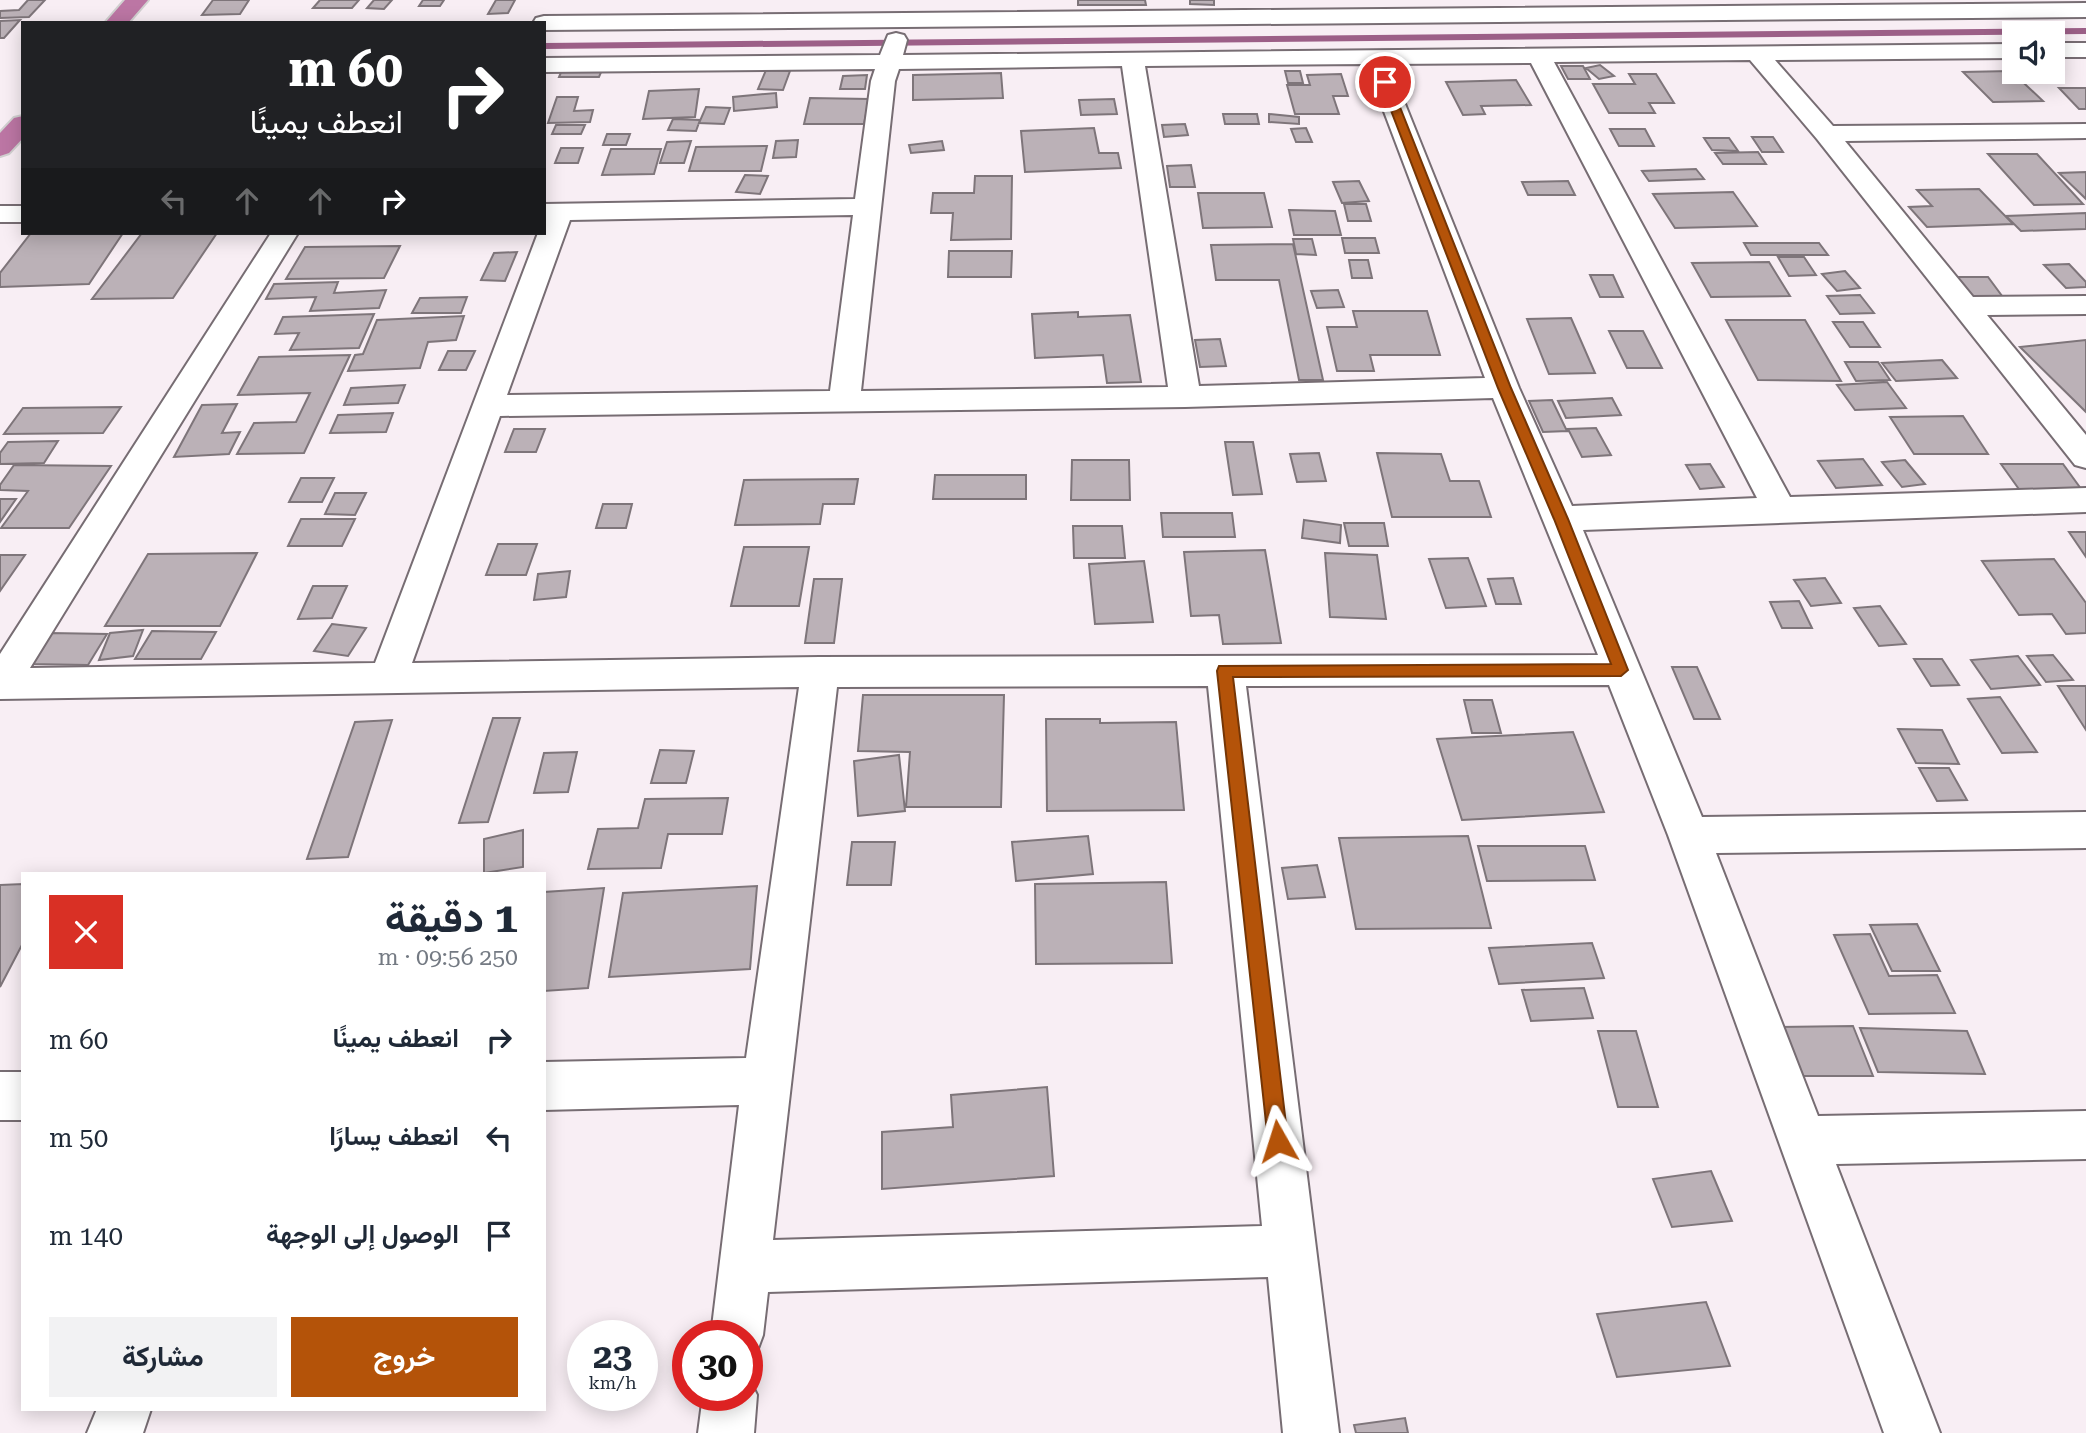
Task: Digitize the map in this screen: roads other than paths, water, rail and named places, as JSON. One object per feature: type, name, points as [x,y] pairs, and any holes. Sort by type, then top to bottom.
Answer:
[{"type":"highway","points":[[118,21],[137,0]]},
{"type":"highway","points":[[0,148],[21,125]]},
{"type":"street","points":[[546,23],[830,9],[901,18],[1042,8],[2006,5],[2086,9]]},
{"type":"street","points":[[844,401],[883,81],[901,18]]},
{"type":"street","points":[[2065,50],[2086,50]]},
{"type":"street","points":[[546,65],[2002,51]]},
{"type":"street","points":[[1757,54],[1826,134],[2086,457]]},
{"type":"street","points":[[1538,56],[1780,509]]},
{"type":"street","points":[[1375,57],[1504,388],[1561,519],[1689,835],[1912,1433]]},
{"type":"street","points":[[1132,59],[1185,397]]},
{"type":"street","points":[[1826,134],[2086,131]]},
{"type":"street","points":[[546,230],[552,212],[867,207]]},
{"type":"street","points":[[0,214],[21,214]]},
{"type":"street","points":[[1,684],[283,235]]},
{"type":"street","points":[[388,678],[489,406],[545,235]]},
{"type":"street","points":[[1963,306],[2086,305]]},
{"type":"street","points":[[489,406],[1185,397],[1504,388]]},
{"type":"street","points":[[1561,519],[2086,500]]},
{"type":"street","points":[[1,684],[820,672],[1621,670]]},
{"type":"street","points":[[1225,671],[1311,1433]]},
{"type":"street","points":[[739,1320],[766,1081],[820,672]]},
{"type":"street","points":[[1689,835],[2086,830]]},
{"type":"street","points":[[546,1086],[766,1081]]},
{"type":"street","points":[[0,1096],[21,1096]]},
{"type":"street","points":[[1804,1140],[2086,1135]]},
{"type":"street","points":[[744,1267],[1291,1251]]},
{"type":"street","points":[[115,1433],[123,1411]]},
{"type":"street","points":[[726,1433],[728,1411]]},
{"type":"waterway","points":[[546,46],[2086,31]]}]
